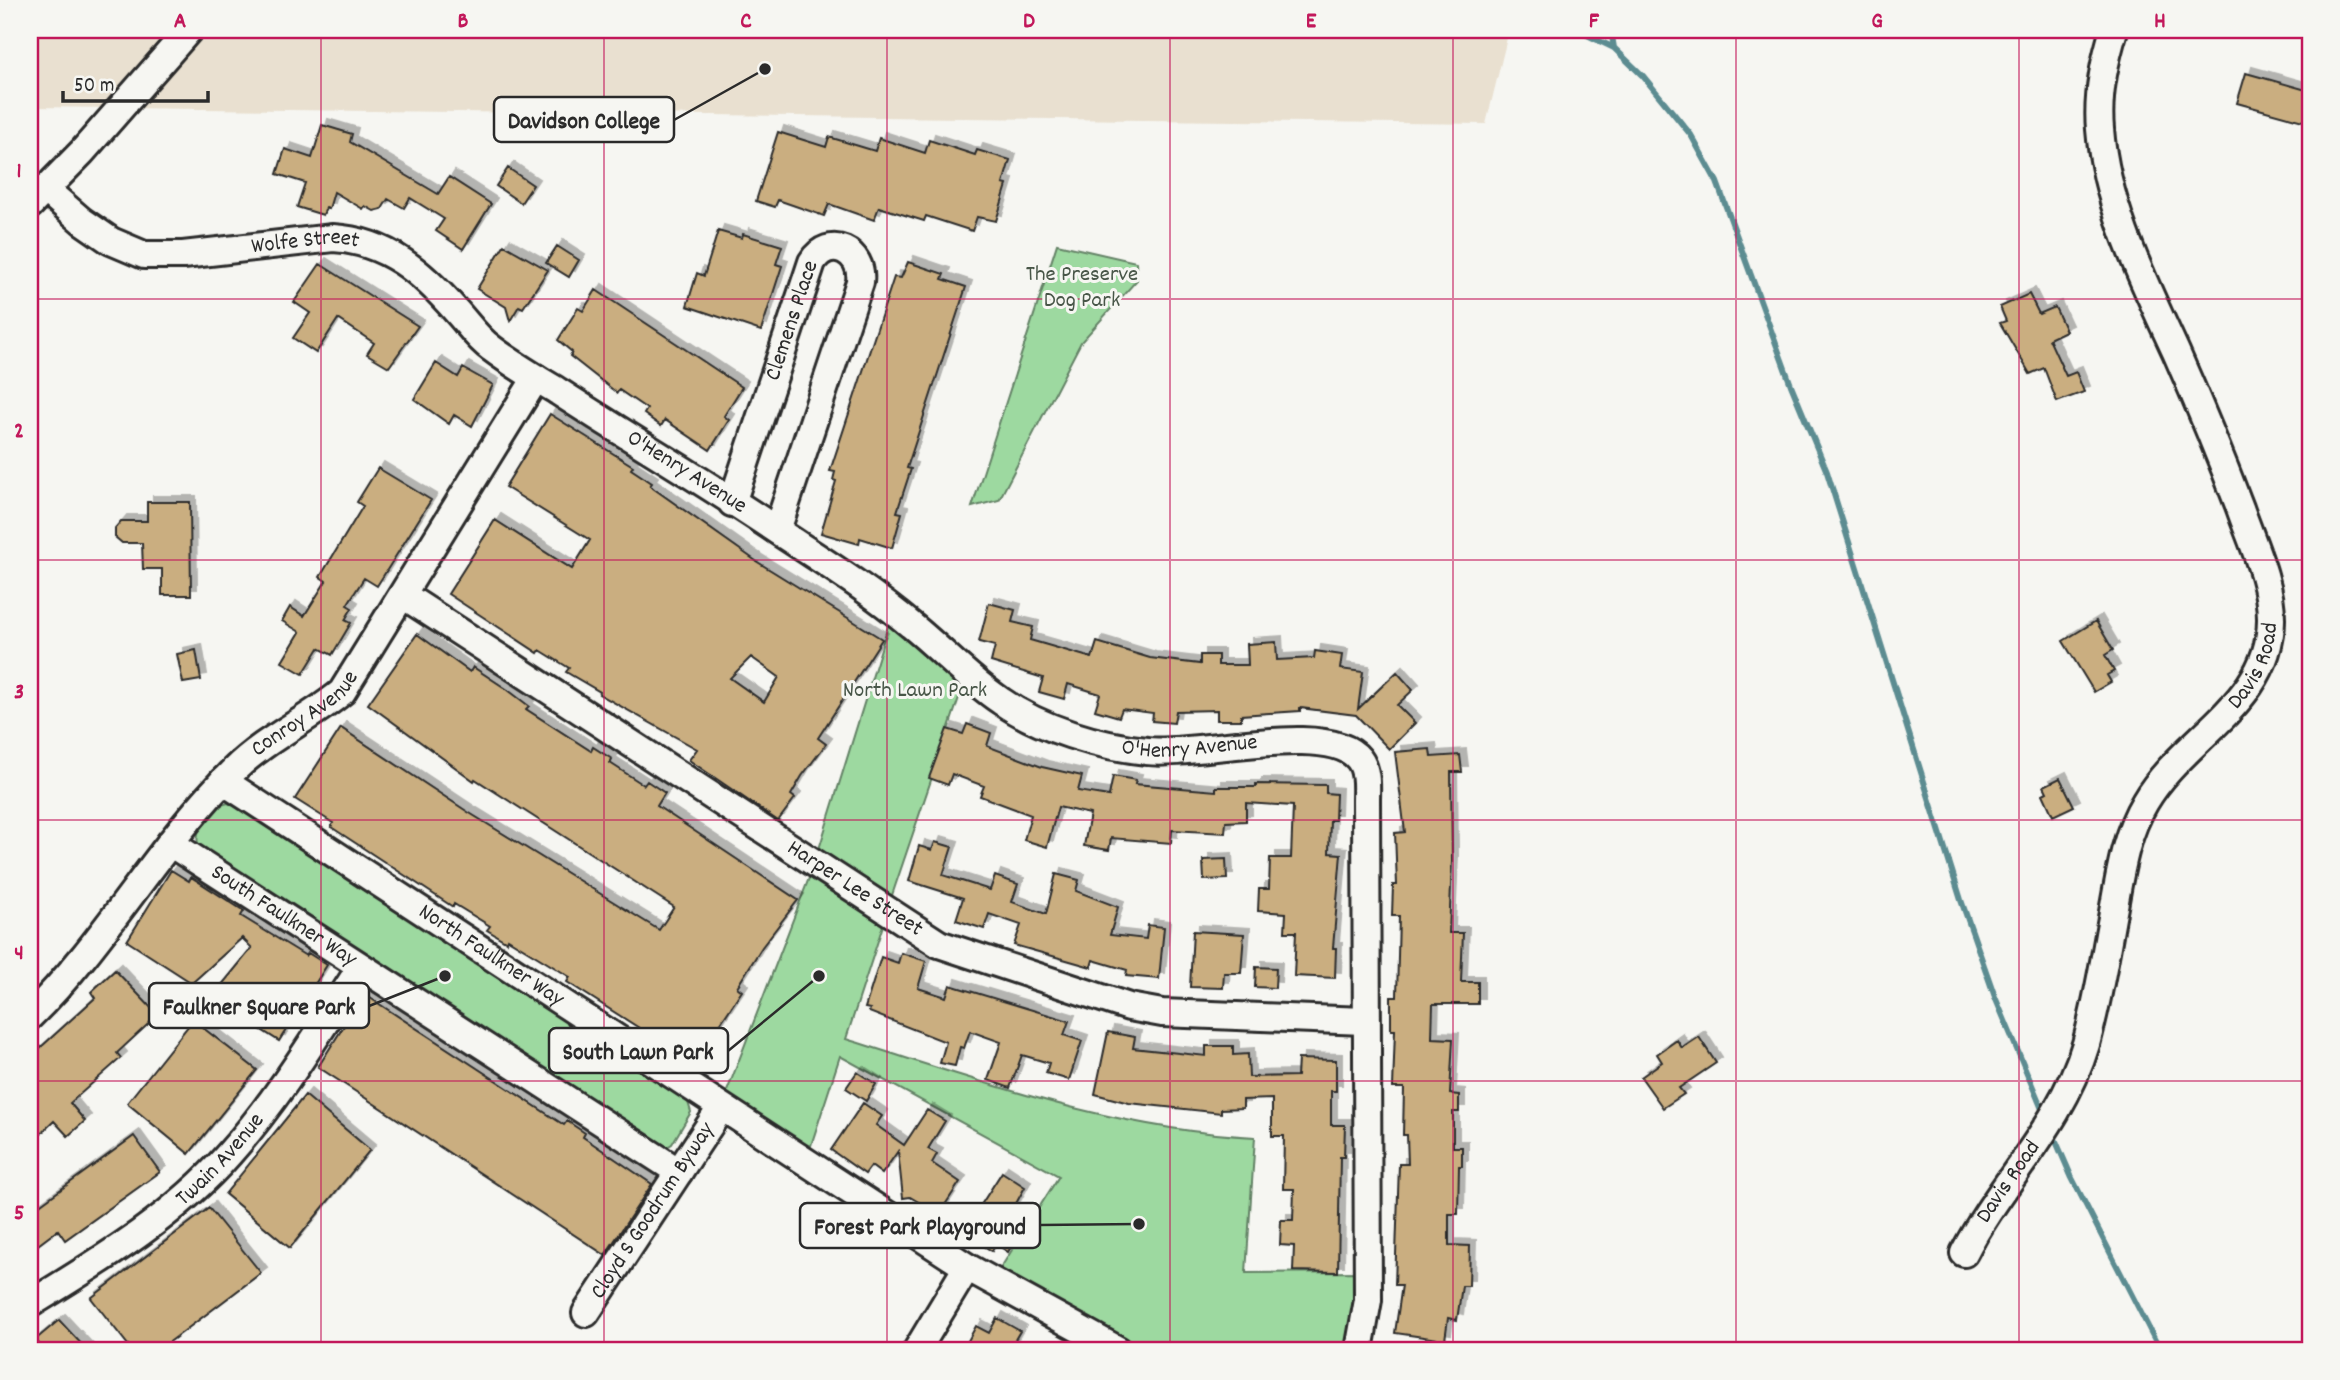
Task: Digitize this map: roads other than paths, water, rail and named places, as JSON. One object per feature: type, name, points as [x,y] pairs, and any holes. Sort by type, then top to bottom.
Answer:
[{"type":"street","points":[[38,197],[189,30]]},
{"type":"street","name":"Davis Road","points":[[1964,1253],[1978,1226],[2044,1135],[2071,1083],[2088,1032],[2122,862],[2143,805],[2160,778],[2252,686],[2269,642],[2269,597],[2260,565],[2220,455],[2147,287],[2112,192],[2099,126],[2100,94],[2114,30]]},
{"type":"street","name":"Wolfe Street","points":[[38,197],[82,221],[111,241],[144,255],[183,256],[311,238],[349,239],[372,244],[410,265],[489,347],[536,378]]},
{"type":"street","name":"Clemens Place","points":[[732,503],[812,262],[817,253],[827,249],[849,252],[862,270],[860,282],[777,530]]},
{"type":"street","name":"O'Henry Avenue","points":[[536,378],[777,530],[911,624],[983,689],[1006,705],[1054,728],[1148,752],[1185,752],[1286,741],[1319,742],[1343,748],[1359,758],[1365,772],[1366,792],[1368,1300],[1359,1350]]},
{"type":"street","name":"Conroy Avenue","points":[[30,1016],[223,781],[236,768],[316,714],[342,692],[536,378]]},
{"type":"street","name":"Harper Lee Street","points":[[403,595],[939,944],[1129,1007],[1162,1013],[1365,1021]]},
{"type":"street","name":"North Faulkner Way","points":[[223,781],[967,1268],[1118,1350]]},
{"type":"street","name":"South Faulkner Way","points":[[170,843],[679,1172]]},
{"type":"street","name":"Twain Avenue","points":[[30,1304],[155,1222],[229,1155],[293,1071],[361,967]]},
{"type":"street","name":"Cloyd S Goodrum Byway","points":[[586,1313],[721,1108]]},
{"type":"street","points":[[917,1350],[967,1268]]},
{"type":"waterway","points":[[1577,30],[1614,48],[1643,76],[1691,135],[1717,182],[1791,385],[1827,472],[1961,900],[1995,997],[2045,1116]]},
{"type":"waterway","points":[[1611,30],[1614,48]]},
{"type":"waterway","points":[[2052,1132],[2072,1178],[2160,1350]]},
{"type":"place","name":"Davidson College","points":[[765,69]]},
{"type":"place","name":"Faulkner Square Park","points":[[445,976]]},
{"type":"place","name":"South Lawn Park","points":[[819,976]]},
{"type":"place","name":"Forest Park Playground","points":[[1139,1224]]},
{"type":"park label","name":"The Preserve Dog Park","points":[[1082,288]]},
{"type":"park label","name":"North Lawn Park","points":[[915,691]]}]
